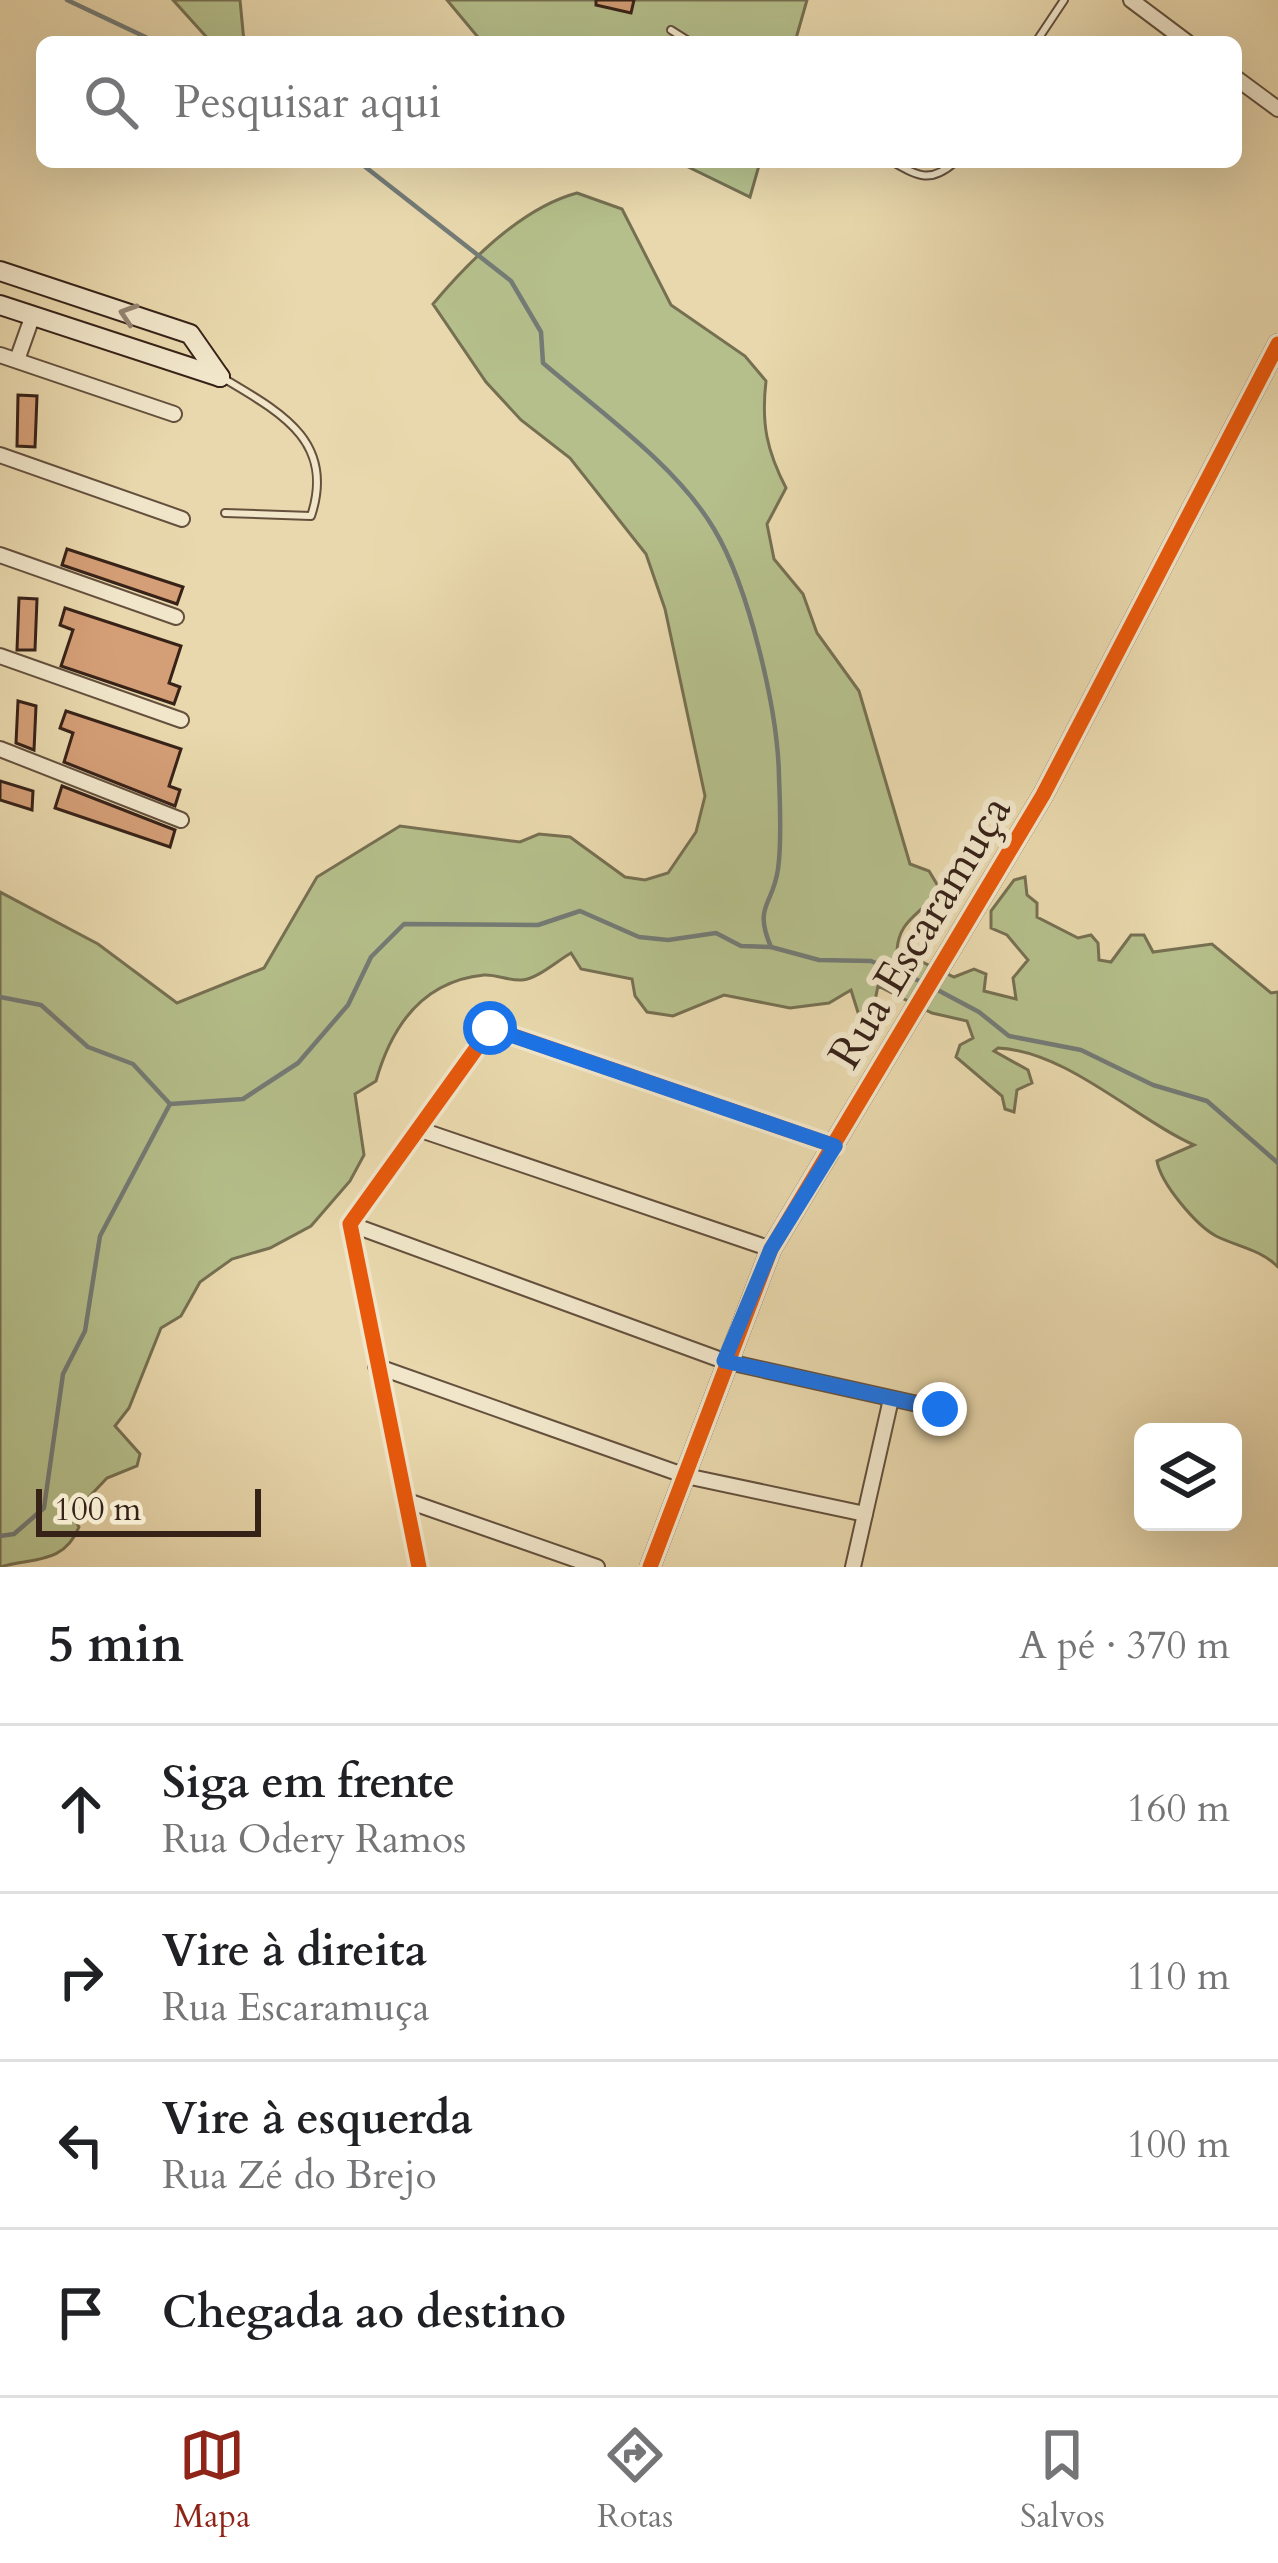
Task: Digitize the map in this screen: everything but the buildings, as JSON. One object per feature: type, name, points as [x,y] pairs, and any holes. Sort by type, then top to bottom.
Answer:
[{"type":"street","points":[[1131,0],[1179,36]]},
{"type":"street","points":[[1242,82],[1278,109]]},
{"type":"street","points":[[0,271],[190,334],[220,377]]},
{"type":"street","points":[[0,305],[220,377]]},
{"type":"street","points":[[17,361],[33,315]]},
{"type":"street","name":"Rua Escaramuça","points":[[650,1567],[724,1361],[771,1249],[1043,795],[1278,344]]},
{"type":"street","points":[[0,355],[174,414]]},
{"type":"street","points":[[0,455],[182,519]]},
{"type":"street","points":[[0,555],[176,616]]},
{"type":"street","points":[[0,656],[181,720]]},
{"type":"street","points":[[0,749],[181,820]]},
{"type":"street","points":[[419,1567],[350,1224],[490,1028],[835,1146]]},
{"type":"street","points":[[418,1129],[771,1249]]},
{"type":"street","points":[[350,1224],[724,1361],[940,1409]]},
{"type":"street","points":[[376,1366],[686,1476],[865,1514]]},
{"type":"street","points":[[853,1567],[891,1399]]},
{"type":"street","points":[[405,1500],[597,1567]]},
{"type":"lane","points":[[1040,36],[1064,0]]},
{"type":"lane","points":[[670,30],[680,36]]},
{"type":"lane","points":[[903,168],[920,178],[939,176],[948,168]]},
{"type":"lane","points":[[220,377],[279,411],[309,444],[321,485],[311,516],[225,513]]},
{"type":"green space","points":[[173,0],[240,0],[243,36],[206,36]]},
{"type":"green space","points":[[447,0],[807,0],[797,36],[477,36]]},
{"type":"green space","points":[[690,168],[758,168],[750,197]]},
{"type":"green space","points":[[577,193],[622,209],[671,305],[745,356],[766,381],[767,437],[786,488],[767,524],[774,559],[803,594],[817,633],[859,691],[910,864],[929,871],[938,886],[908,922],[897,950],[954,977],[974,969],[986,974],[984,991],[1016,999],[1013,978],[1028,960],[1007,935],[991,928],[991,911],[1014,880],[1025,877],[1027,895],[1037,903],[1037,917],[1078,938],[1091,935],[1098,943],[1099,960],[1111,962],[1131,935],[1144,935],[1153,952],[1212,944],[1271,993],[1278,992],[1278,1267],[1208,1231],[1172,1192],[1157,1161],[1194,1145],[1076,1074],[1024,1052],[998,1048],[994,1051],[1028,1070],[1032,1083],[1017,1090],[1014,1112],[1005,1109],[1002,1096],[956,1057],[960,1045],[973,1038],[967,1021],[932,1013],[878,986],[871,1020],[861,1022],[851,990],[829,1003],[790,1008],[724,995],[673,1016],[647,1012],[635,996],[632,979],[581,969],[571,953],[528,979],[489,975],[462,979],[412,1010],[390,1043],[376,1081],[355,1094],[364,1155],[350,1181],[311,1226],[270,1248],[232,1259],[200,1282],[181,1316],[161,1328],[129,1408],[115,1426],[140,1454],[137,1466],[107,1478],[72,1515],[79,1527],[64,1548],[45,1558],[0,1567],[0,892],[98,944],[177,1003],[264,968],[317,877],[400,826],[520,842],[539,834],[570,837],[625,877],[645,880],[668,873],[696,832],[705,796],[665,609],[646,554],[570,458],[521,420],[486,382],[433,304],[480,253],[517,223]]},
{"type":"waterway","points":[[67,0],[143,36]]},
{"type":"waterway","points":[[367,168],[511,281],[541,332],[543,363],[680,483],[727,554],[759,650],[777,750],[779,858],[764,914],[771,947]]},
{"type":"waterway","points":[[170,1104],[243,1099],[298,1063],[348,1005],[371,957],[404,924],[538,925],[580,911],[639,937],[668,940],[716,933],[741,946],[771,947],[819,960],[871,961],[922,982]]},
{"type":"waterway","points":[[932,987],[979,1012],[1009,1036],[1081,1050],[1153,1085],[1207,1101],[1278,1163]]},
{"type":"waterway","points":[[0,997],[41,1005],[88,1047],[133,1064],[170,1104]]},
{"type":"waterway","points":[[0,1536],[14,1534],[44,1508],[63,1374],[85,1331],[100,1236],[170,1104]]},
{"type":"cycle path","points":[[650,1567],[771,1249],[1043,795],[1278,344]]},
{"type":"cycle path","points":[[419,1567],[350,1224],[491,1028],[835,1146]]},
{"type":"route","points":[[490,1028],[835,1146],[771,1249],[724,1361],[940,1409]]}]
